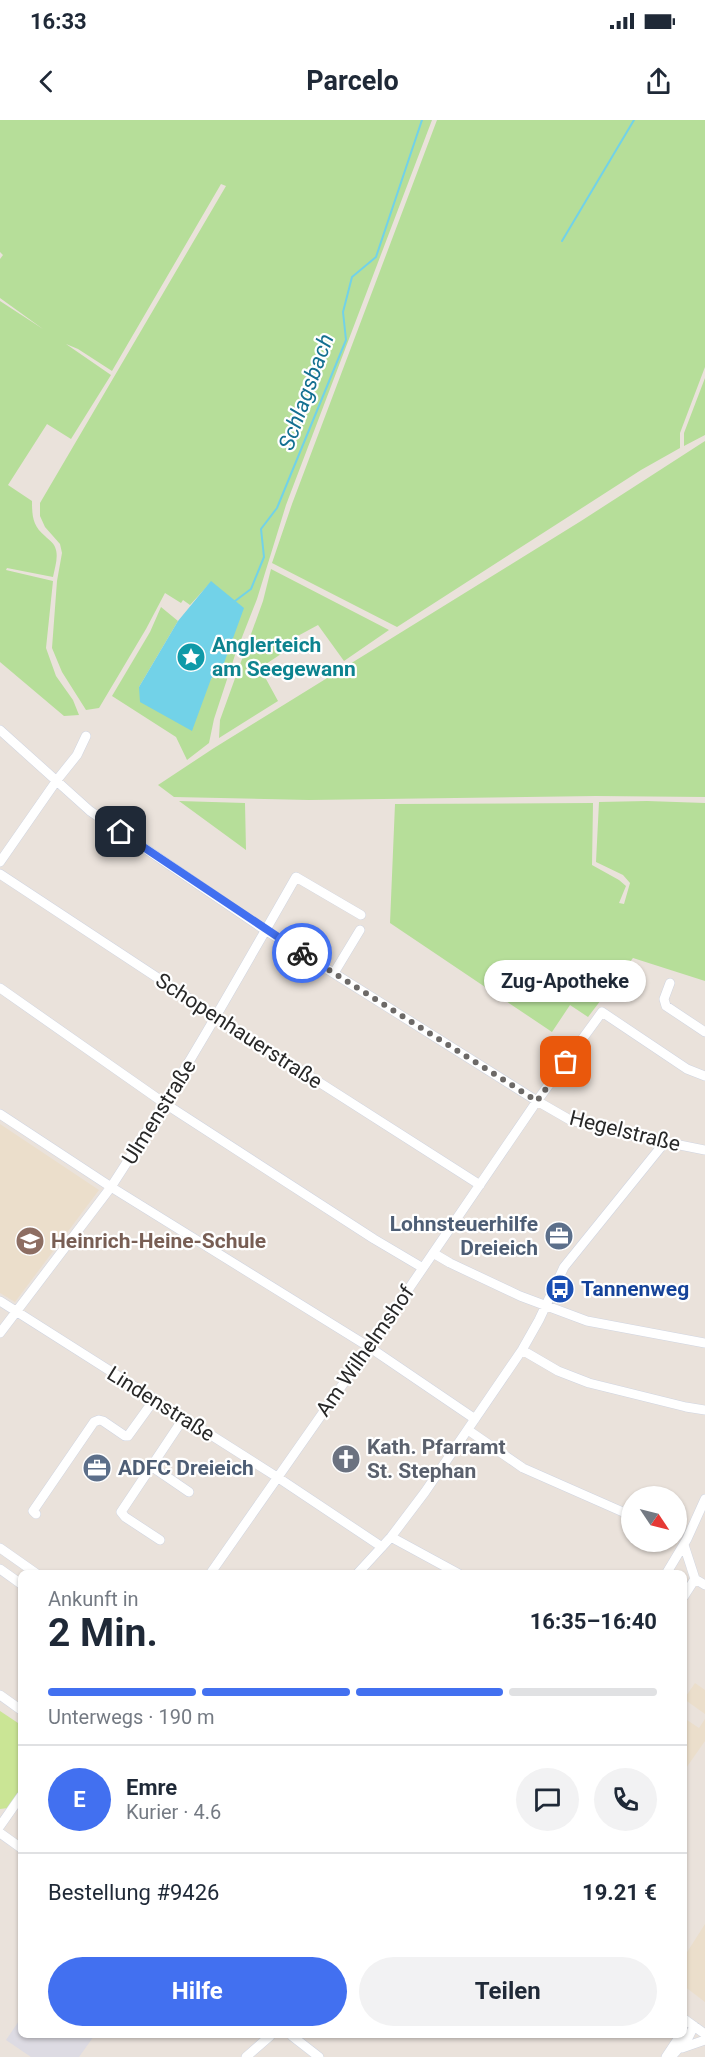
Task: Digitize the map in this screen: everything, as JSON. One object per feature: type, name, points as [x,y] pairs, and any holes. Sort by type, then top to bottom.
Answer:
[{"type":"street","name":"Hegelstraße","points":[[0,730],[90,811],[265,930],[537,1101],[570,1120],[615,1132],[705,1150]]},
{"type":"street","points":[[0,862],[77,755],[86,736]]},
{"type":"street","name":"Schopenhauerstraße","points":[[0,874],[216,1017],[480,1185]]},
{"type":"street","name":"Ulmenstraße","points":[[0,1333],[111,1187],[216,1017],[296,877],[361,915]]},
{"type":"street","points":[[334,973],[360,930]]},
{"type":"street","points":[[670,983],[664,999],[666,1006],[705,1032]]},
{"type":"street","points":[[0,988],[164,1103],[374,1239],[423,1268]]},
{"type":"street","name":"Am Wilhelmshof","points":[[213,1570],[537,1101],[602,1012],[687,1069],[705,1076]]},
{"type":"street","points":[[0,1114],[111,1187],[369,1347],[475,1419]]},
{"type":"street","points":[[361,1570],[392,1537],[522,1350],[564,1267],[665,1142]]},
{"type":"street","points":[[433,1253],[476,1276],[587,1321],[705,1343]]},
{"type":"street","name":"Lindenstraße","points":[[0,1301],[277,1477],[382,1547]]},
{"type":"street","points":[[522,1350],[558,1371],[589,1383],[705,1410]]},
{"type":"street","points":[[36,1514],[33,1511],[94,1422],[103,1420],[128,1436],[154,1400]]},
{"type":"street","points":[[160,1540],[121,1512],[183,1419]]},
{"type":"street","points":[[468,1430],[523,1468],[621,1511]]},
{"type":"street","points":[[151,1466],[189,1492]]},
{"type":"street","points":[[687,1531],[705,1499]]},
{"type":"street","points":[[392,1537],[452,1570]]},
{"type":"street","points":[[0,1548],[31,1570]]},
{"type":"street","points":[[668,1570],[676,1552]]},
{"type":"street","points":[[684,1552],[695,1579],[705,1585]]},
{"type":"street","points":[[0,1569],[18,1582]]},
{"type":"street","points":[[687,1591],[695,1579]]},
{"type":"street","points":[[0,1695],[18,1708]]},
{"type":"street","points":[[0,1826],[18,1800]]},
{"type":"street","points":[[0,1833],[18,1846]]},
{"type":"street","points":[[687,2021],[705,2034]]},
{"type":"street","points":[[687,2029],[693,2026]]},
{"type":"street","points":[[687,2034],[692,2032],[693,2026]]},
{"type":"street","points":[[246,2057],[268,2038]]},
{"type":"street","points":[[295,2038],[319,2057]]},
{"type":"street","points":[[668,2057],[675,2039],[705,2040]]},
{"type":"shaded area","name":"Heinrich-Heine-Schule","points":[[0,1124],[99,1190],[15,1302],[0,1293]]},
{"type":"shaded area","points":[[695,1683],[705,1690],[705,1714],[687,1701],[687,1695]]},
{"type":"shaded area","points":[[705,1719],[705,1741],[687,1767],[687,1720],[699,1728]]},
{"type":"shaded area","points":[[705,1924],[705,2002],[687,1988],[687,1952]]},
{"type":"shaded area","points":[[18,2022],[18,2038],[93,2038],[79,2057],[31,2057],[6,2040]]},
{"type":"green space","points":[[0,120],[432,120],[286,505],[257,599],[235,655],[214,719],[209,743],[187,760],[176,737],[112,696],[150,632],[161,607],[178,621],[139,687],[211,679],[224,663],[211,582],[190,605],[183,600],[181,603],[165,593],[99,708],[86,710],[62,672],[52,648],[57,581],[62,553],[60,544],[45,527],[40,516],[40,503],[226,186],[221,184],[112,371],[66,344],[111,375],[71,439],[47,424],[8,485],[32,501],[36,525],[53,544],[57,554],[53,577],[7,568],[6,570],[53,581],[46,648],[56,676],[73,700],[79,715],[64,716],[0,662],[0,301],[43,329],[0,298],[0,259],[3,255],[0,252]]},
{"type":"green space","points":[[437,120],[705,120],[705,367],[680,433],[680,448],[641,470],[397,627],[272,563],[292,504]]},
{"type":"green space","points":[[705,378],[705,435],[684,446],[684,433]]},
{"type":"green space","points":[[705,441],[705,797],[596,796],[309,800],[174,797],[158,785],[581,521]]},
{"type":"green space","points":[[271,569],[389,630],[344,661],[318,625],[294,638],[293,646],[260,668],[278,701],[219,738],[220,720],[263,601]]},
{"type":"green space","points":[[179,801],[245,803],[246,850]]},
{"type":"green space","points":[[599,802],[705,803],[705,981],[633,958],[588,1017],[570,1005],[552,1032],[390,923],[395,804],[593,803],[592,865],[626,886],[619,903],[624,904],[630,883],[623,875],[596,862]]},
{"type":"green space","points":[[0,1711],[18,1723],[18,1793],[8,1808],[0,1809]]},
{"type":"water","name":"Anglerteich am Seegewann","points":[[211,581],[244,608],[224,663],[211,679],[192,731],[140,702],[139,687],[178,621]]},
{"type":"waterway","name":"Schlagsbach","points":[[235,601],[251,589],[264,557],[261,529],[277,508],[346,340],[343,312],[352,277],[376,257],[422,120]]},
{"type":"waterway","points":[[562,241],[634,120]]},
{"type":"way so far","points":[[302,953],[537,1101],[566,1062]]},
{"type":"place","name":"Anglerteich am Seegewann","points":[[191,657]]},
{"type":"place","name":"Zug-Apotheke","points":[[566,1062]]},
{"type":"place","name":"Lohnsteuerhilfe Dreieich","points":[[559,1236]]},
{"type":"place","name":"Heinrich-Heine-Schule","points":[[30,1241]]},
{"type":"place","name":"Tannenweg","points":[[560,1289]]},
{"type":"place","name":"Kath. Pfarramt St. Stephan","points":[[346,1459]]},
{"type":"place","name":"ADFC Dreieich","points":[[97,1468]]},
{"type":"route","points":[[121,832],[302,953]]}]
